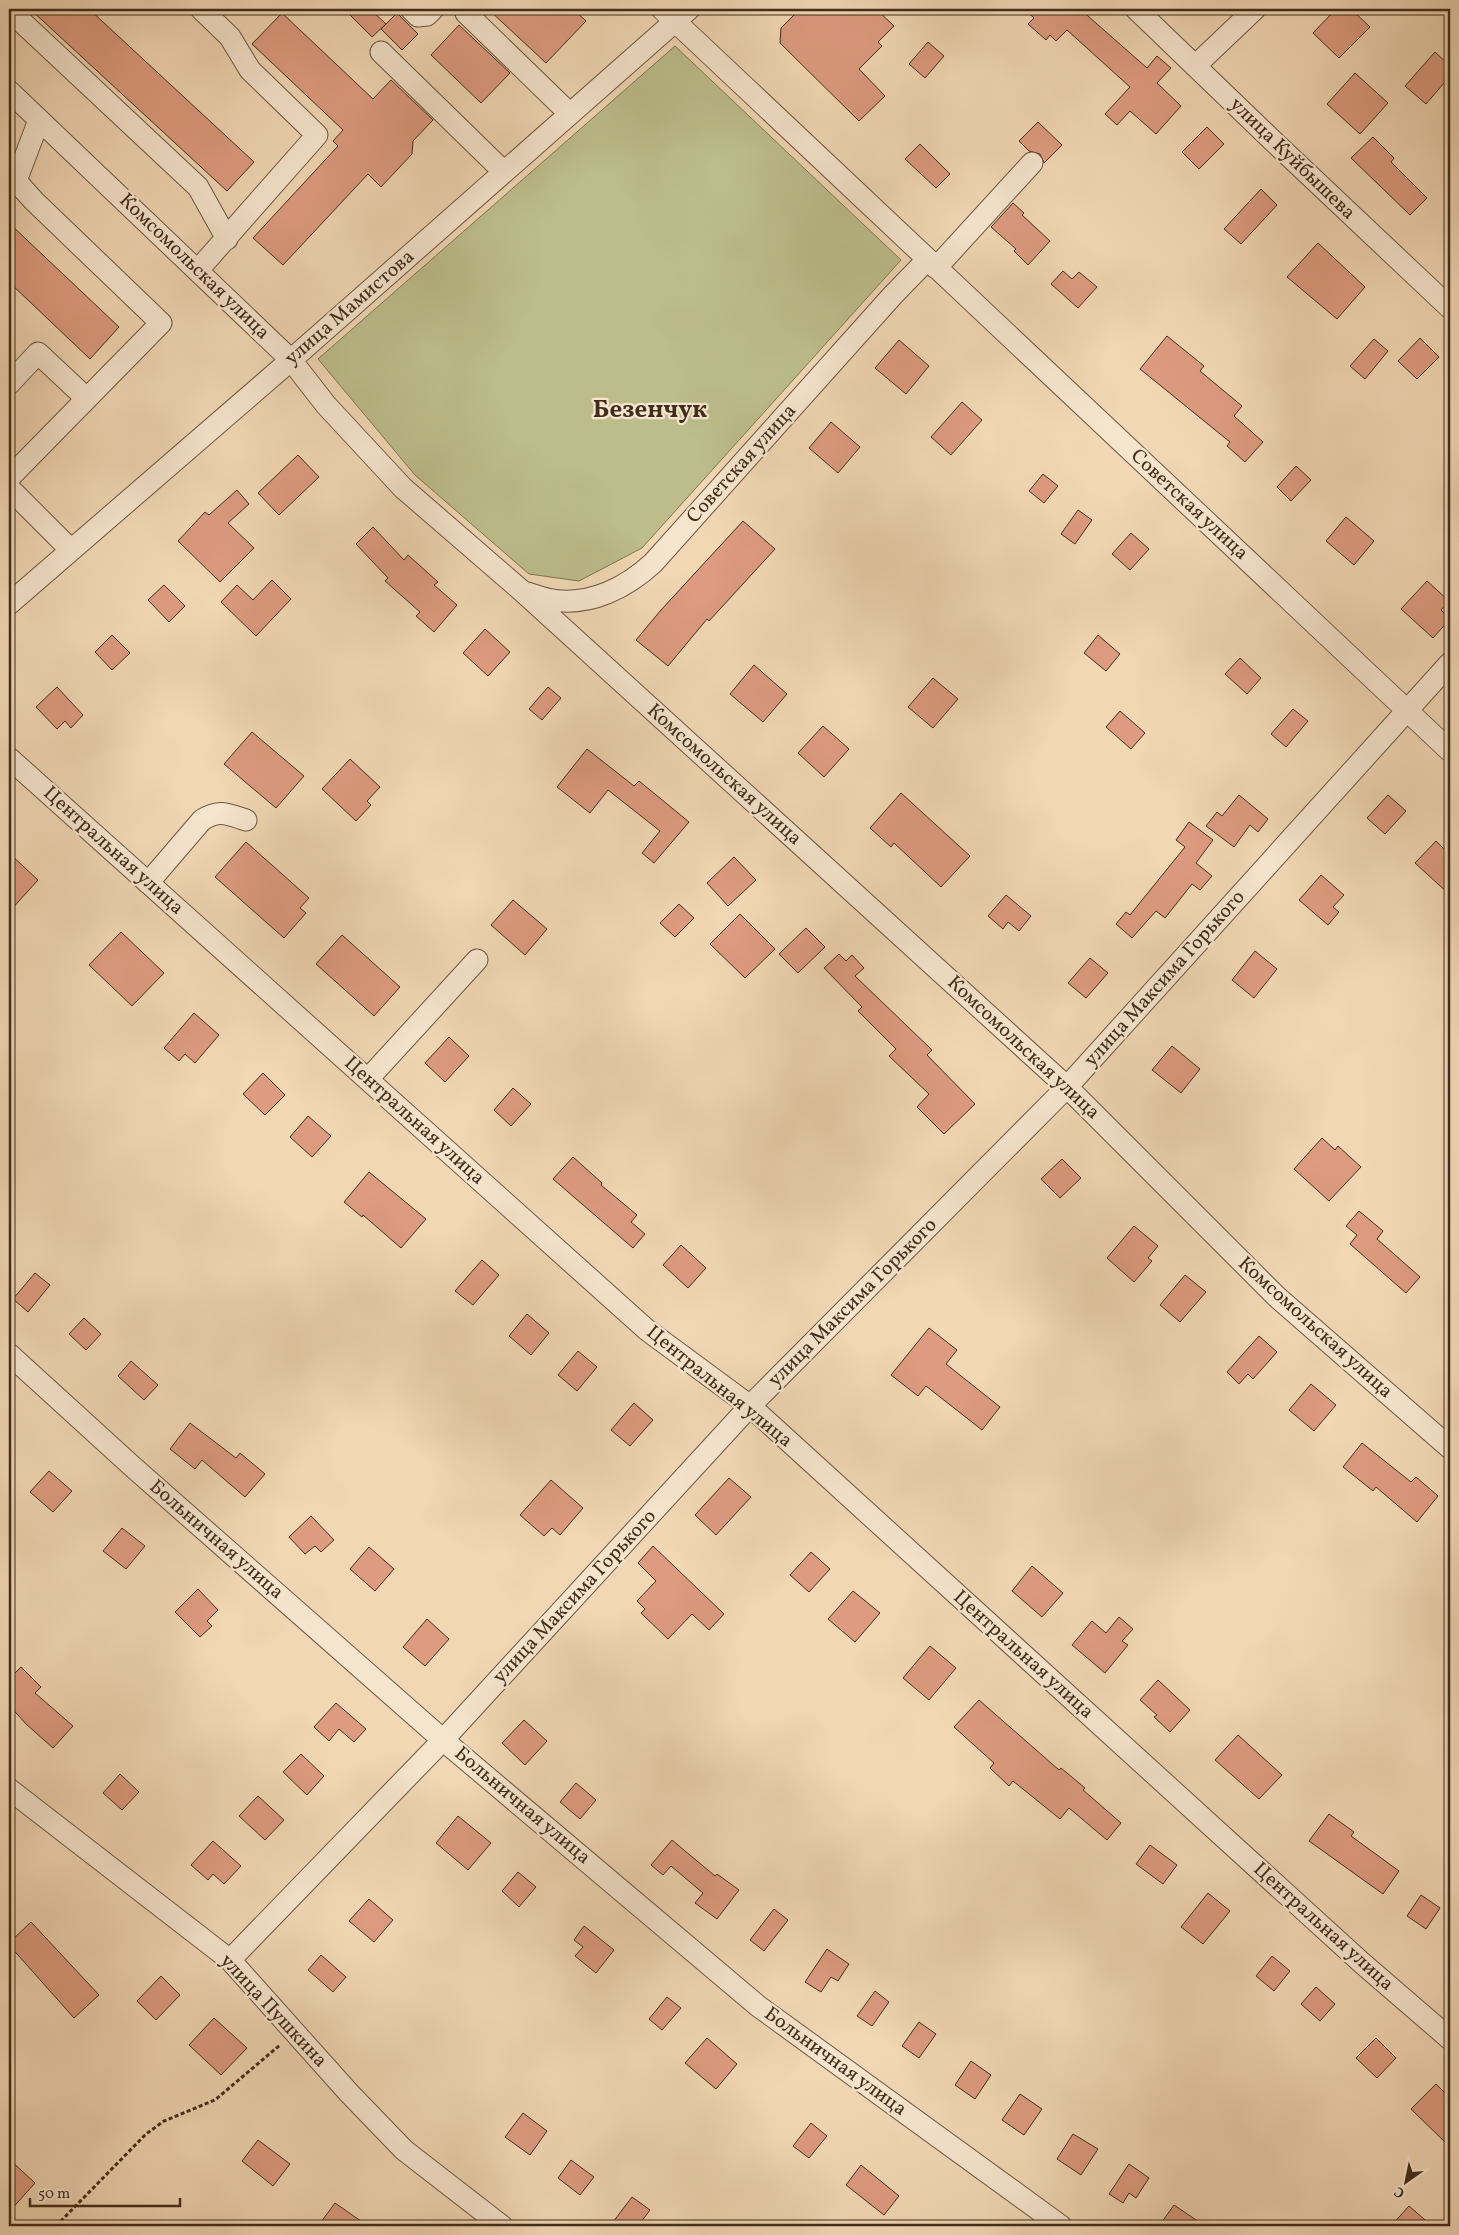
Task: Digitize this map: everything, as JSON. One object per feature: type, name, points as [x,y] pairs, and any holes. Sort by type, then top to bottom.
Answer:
[{"type":"street","points":[[198,270],[317,135],[250,70],[230,37],[201,9]]},
{"type":"street","points":[[411,9],[418,16],[427,15],[433,9]]},
{"type":"street","name":"улица Куйбышева","points":[[1136,9],[1450,308]]},
{"type":"street","points":[[1194,66],[1255,9]]},
{"type":"street","points":[[9,10],[198,187],[227,239]]},
{"type":"street","points":[[466,13],[570,114]]},
{"type":"street","name":"улица Мамистова","points":[[9,604],[292,360],[570,114],[675,13]]},
{"type":"street","name":"Советская улица","points":[[675,13],[932,264],[1450,750]]},
{"type":"street","points":[[381,52],[504,172]]},
{"type":"street","name":"Комсомольская улица","points":[[9,92],[292,360],[326,405],[403,488],[522,591],[1067,1087],[1277,1297],[1450,1448]]},
{"type":"street","points":[[9,478],[161,323],[34,201],[16,181],[39,120]]},
{"type":"street","points":[[932,264],[1032,163]]},
{"type":"street","name":"Советская улица","points":[[522,591],[553,600],[568,601],[600,595],[636,578],[653,562],[893,295],[932,264]]},
{"type":"street","points":[[9,384],[38,353],[86,398]]},
{"type":"street","points":[[9,488],[71,550]]},
{"type":"street","name":"улица Максима Горького","points":[[230,1960],[443,1740],[750,1406],[1067,1087],[1450,663]]},
{"type":"street","name":"Центральная улица","points":[[9,758],[646,1330],[750,1406],[1354,1956],[1450,2039]]},
{"type":"street","points":[[148,883],[202,820],[212,814],[222,812],[246,820]]},
{"type":"street","points":[[368,1080],[477,960]]},
{"type":"street","name":"Больничная улица","points":[[9,1354],[133,1467],[443,1740],[758,2006],[1061,2226]]},
{"type":"street","name":"улица Пушкина","points":[[9,1789],[230,1960],[348,2093],[404,2150],[502,2226]]},
{"type":"path","points":[[56,2226],[146,2134],[164,2121],[215,2100],[295,2032]]},
{"type":"green space","points":[[675,46],[901,260],[642,548],[579,581],[529,574],[415,475],[318,359]]},
{"type":"building","points":[[30,9],[89,9],[254,162],[227,191]]},
{"type":"building","points":[[344,9],[370,9],[386,24],[372,37]]},
{"type":"building","points":[[488,9],[573,9],[586,21],[546,63]]},
{"type":"building","points":[[800,9],[876,9],[894,26],[878,42],[882,46],[859,69],[885,96],[859,121],[780,43],[781,28]]},
{"type":"building","points":[[1024,9],[1080,9],[1147,68],[1157,56],[1171,68],[1157,83],[1181,106],[1156,134],[1130,111],[1117,125],[1105,114],[1130,87],[1067,30],[1056,41],[1050,35],[1046,40],[1028,24],[1034,18]]},
{"type":"building","points":[[1336,9],[1351,9],[1370,27],[1339,58],[1313,33]]},
{"type":"building","points":[[282,13],[373,99],[391,80],[433,120],[413,141],[412,154],[381,187],[368,174],[283,265],[253,238],[338,146],[333,141],[343,130],[252,44]]},
{"type":"building","points":[[397,13],[418,34],[402,50],[381,29]]},
{"type":"building","points":[[459,25],[510,73],[481,103],[431,55]]},
{"type":"building","points":[[928,42],[944,56],[925,78],[909,64]]},
{"type":"building","points":[[1435,52],[1450,66],[1450,76],[1426,104],[1405,86]]},
{"type":"building","points":[[1355,73],[1388,103],[1360,134],[1327,104]]},
{"type":"building","points":[[1038,122],[1062,145],[1044,163],[1040,154],[1029,151],[1019,141]]},
{"type":"building","points":[[1207,127],[1224,144],[1199,169],[1182,152]]},
{"type":"building","points":[[1373,137],[1394,158],[1391,162],[1427,198],[1410,215],[1351,158]]},
{"type":"building","points":[[920,144],[950,174],[936,188],[905,159]]},
{"type":"building","points":[[1261,189],[1277,205],[1241,244],[1224,229]]},
{"type":"building","points":[[1013,203],[1024,213],[1022,215],[1050,241],[1028,265],[1014,251],[1016,249],[991,227]]},
{"type":"building","points":[[9,223],[119,327],[90,359],[9,282]]},
{"type":"building","points":[[1318,243],[1365,287],[1337,319],[1287,277]]},
{"type":"building","points":[[1063,271],[1072,279],[1079,272],[1097,287],[1078,308],[1051,284]]},
{"type":"building","points":[[1167,336],[1204,366],[1200,371],[1242,406],[1234,416],[1263,442],[1245,462],[1227,446],[1230,442],[1140,369]]},
{"type":"building","points":[[1420,338],[1439,357],[1417,379],[1398,361]]},
{"type":"building","points":[[1374,339],[1388,351],[1365,379],[1350,366]]},
{"type":"building","points":[[899,340],[929,366],[906,394],[875,368]]},
{"type":"building","points":[[962,402],[982,420],[951,455],[931,437]]},
{"type":"building","points":[[831,422],[860,447],[838,473],[809,448]]},
{"type":"building","points":[[298,455],[319,477],[279,515],[258,493]]},
{"type":"building","points":[[1296,466],[1311,480],[1291,501],[1277,487]]},
{"type":"building","points":[[1043,474],[1058,486],[1044,503],[1029,491]]},
{"type":"building","points":[[237,490],[249,504],[228,523],[254,548],[220,582],[178,541],[205,512],[209,515]]},
{"type":"building","points":[[1078,510],[1092,520],[1075,544],[1061,534]]},
{"type":"building","points":[[1346,517],[1374,541],[1354,565],[1326,541]]},
{"type":"building","points":[[743,521],[775,549],[709,621],[707,619],[668,666],[636,640]]},
{"type":"building","points":[[373,527],[404,560],[408,555],[438,582],[434,585],[457,605],[434,632],[416,616],[420,612],[385,581],[388,578],[356,544]]},
{"type":"building","points":[[1131,533],[1149,549],[1130,570],[1112,554]]},
{"type":"building","points":[[272,580],[291,599],[256,636],[221,602],[237,585],[253,600]]},
{"type":"building","points":[[1427,581],[1449,601],[1441,610],[1450,619],[1433,638],[1401,609]]},
{"type":"building","points":[[164,585],[185,606],[169,622],[148,600]]},
{"type":"building","points":[[485,629],[510,652],[488,676],[463,653]]},
{"type":"building","points":[[112,635],[130,653],[112,670],[95,652]]},
{"type":"building","points":[[1098,635],[1120,654],[1106,671],[1084,653]]},
{"type":"building","points":[[1240,658],[1261,678],[1247,694],[1225,674]]},
{"type":"building","points":[[754,665],[787,694],[763,722],[730,694]]},
{"type":"building","points":[[933,678],[958,699],[933,728],[908,707]]},
{"type":"building","points":[[57,687],[83,715],[71,728],[65,721],[57,729],[36,707]]},
{"type":"building","points":[[548,687],[561,698],[542,720],[529,709]]},
{"type":"building","points":[[1293,709],[1308,721],[1286,747],[1271,734]]},
{"type":"building","points":[[1120,711],[1145,733],[1131,749],[1106,727]]},
{"type":"building","points":[[823,726],[849,749],[824,777],[798,753]]},
{"type":"building","points":[[252,732],[304,776],[276,808],[224,764]]},
{"type":"building","points":[[587,749],[634,786],[639,781],[689,822],[654,863],[642,853],[660,831],[608,790],[590,813],[557,787]]},
{"type":"building","points":[[350,759],[380,787],[367,801],[371,805],[356,821],[322,789]]},
{"type":"building","points":[[901,793],[970,856],[941,887],[894,843],[891,847],[870,828]]},
{"type":"building","points":[[1239,795],[1268,819],[1258,832],[1250,825],[1234,847],[1206,826],[1217,812],[1222,816]]},
{"type":"building","points":[[1388,795],[1406,811],[1385,834],[1367,818]]},
{"type":"building","points":[[1189,822],[1213,840],[1196,863],[1212,876],[1200,890],[1192,884],[1165,918],[1156,911],[1132,938],[1116,924],[1126,912],[1130,915],[1185,847],[1176,840]]},
{"type":"building","points":[[1436,841],[1450,855],[1450,895],[1415,863]]},
{"type":"building","points":[[246,842],[309,898],[300,908],[306,913],[284,938],[215,877]]},
{"type":"building","points":[[9,853],[38,880],[9,912]]},
{"type":"building","points":[[734,857],[756,880],[728,906],[707,883]]},
{"type":"building","points":[[1321,875],[1344,895],[1333,907],[1339,912],[1328,925],[1299,900]]},
{"type":"building","points":[[1006,895],[1031,916],[1019,931],[1008,922],[1003,929],[988,916]]},
{"type":"building","points":[[513,900],[547,929],[525,955],[491,925]]},
{"type":"building","points":[[679,904],[694,918],[675,937],[660,923]]},
{"type":"building","points":[[740,914],[775,949],[745,978],[710,944]]},
{"type":"building","points":[[806,928],[825,947],[798,973],[779,954]]},
{"type":"building","points":[[121,932],[164,973],[132,1006],[89,965]]},
{"type":"building","points":[[342,935],[400,987],[374,1016],[316,964]]},
{"type":"building","points":[[1255,951],[1277,969],[1254,998],[1232,980]]},
{"type":"building","points":[[839,954],[846,961],[852,955],[864,968],[855,976],[932,1050],[927,1055],[975,1104],[944,1134],[917,1107],[929,1094],[889,1056],[896,1049],[858,1011],[862,1007],[824,968]]},
{"type":"building","points":[[1090,958],[1108,973],[1086,998],[1068,983]]},
{"type":"building","points":[[194,1013],[219,1035],[195,1063],[185,1054],[179,1061],[164,1048]]},
{"type":"building","points":[[449,1037],[469,1056],[445,1082],[425,1063]]},
{"type":"building","points":[[1172,1046],[1200,1069],[1181,1093],[1152,1070]]},
{"type":"building","points":[[263,1073],[285,1095],[265,1115],[243,1094]]},
{"type":"building","points":[[513,1088],[531,1104],[511,1126],[494,1110]]},
{"type":"building","points":[[308,1116],[331,1136],[312,1157],[290,1137]]},
{"type":"building","points":[[1322,1138],[1335,1150],[1338,1146],[1361,1167],[1329,1201],[1294,1169]]},
{"type":"building","points":[[573,1157],[602,1183],[601,1185],[637,1215],[631,1222],[645,1234],[633,1248],[553,1179]]},
{"type":"building","points":[[1062,1159],[1081,1178],[1060,1198],[1041,1179]]},
{"type":"building","points":[[369,1172],[426,1219],[401,1248],[363,1215],[362,1217],[344,1202]]},
{"type":"building","points":[[1359,1211],[1383,1231],[1377,1239],[1420,1277],[1406,1293],[1350,1244],[1357,1235],[1346,1226]]},
{"type":"building","points":[[1134,1226],[1158,1246],[1148,1258],[1152,1261],[1134,1282],[1107,1258]]},
{"type":"building","points":[[681,1245],[706,1268],[688,1288],[663,1265]]},
{"type":"building","points":[[482,1260],[499,1275],[473,1305],[455,1291]]},
{"type":"building","points":[[35,1273],[50,1285],[28,1312],[13,1299]]},
{"type":"building","points":[[1185,1275],[1206,1292],[1180,1322],[1160,1305]]},
{"type":"building","points":[[527,1314],[549,1333],[531,1355],[509,1336]]},
{"type":"building","points":[[84,1318],[101,1334],[86,1350],[69,1334]]},
{"type":"building","points":[[929,1328],[957,1350],[946,1364],[1000,1407],[982,1430],[926,1386],[918,1396],[891,1375]]},
{"type":"building","points":[[1259,1336],[1277,1352],[1253,1379],[1248,1374],[1239,1384],[1227,1372]]},
{"type":"building","points":[[578,1351],[597,1367],[577,1391],[558,1375]]},
{"type":"building","points":[[131,1361],[158,1385],[144,1400],[118,1376]]},
{"type":"building","points":[[1311,1384],[1336,1405],[1314,1431],[1289,1410]]},
{"type":"building","points":[[634,1403],[653,1420],[630,1446],[611,1430]]},
{"type":"building","points":[[190,1423],[236,1458],[240,1453],[265,1474],[245,1497],[202,1460],[195,1469],[170,1449]]},
{"type":"building","points":[[1362,1443],[1411,1482],[1416,1477],[1438,1496],[1417,1522],[1376,1487],[1373,1491],[1343,1467]]},
{"type":"building","points":[[49,1471],[72,1491],[53,1512],[30,1492]]},
{"type":"building","points":[[729,1478],[751,1497],[716,1535],[695,1515]]},
{"type":"building","points":[[551,1480],[583,1508],[560,1535],[552,1528],[544,1536],[520,1515]]},
{"type":"building","points":[[311,1516],[334,1540],[321,1552],[315,1546],[305,1554],[289,1537]]},
{"type":"building","points":[[122,1528],[145,1546],[126,1569],[103,1551]]},
{"type":"building","points":[[653,1546],[724,1614],[709,1630],[692,1614],[668,1639],[641,1613],[645,1609],[637,1601],[656,1581],[638,1563]]},
{"type":"building","points":[[369,1547],[394,1569],[375,1591],[350,1569]]},
{"type":"building","points":[[811,1552],[830,1569],[809,1592],[790,1575]]},
{"type":"building","points":[[1032,1566],[1063,1593],[1042,1617],[1012,1591]]},
{"type":"building","points":[[198,1589],[218,1610],[207,1621],[212,1626],[200,1637],[175,1612]]},
{"type":"building","points":[[853,1591],[880,1613],[855,1642],[828,1619]]},
{"type":"building","points":[[1119,1617],[1133,1629],[1122,1641],[1128,1645],[1105,1673],[1072,1645],[1092,1621],[1106,1633]]},
{"type":"building","points":[[427,1619],[449,1639],[425,1666],[403,1647]]},
{"type":"building","points":[[930,1646],[956,1668],[929,1700],[903,1678]]},
{"type":"building","points":[[21,1667],[41,1687],[35,1693],[73,1726],[53,1748],[26,1724],[9,1705],[9,1679]]},
{"type":"building","points":[[1158,1680],[1190,1710],[1170,1732],[1154,1717],[1157,1715],[1140,1700]]},
{"type":"building","points":[[979,1700],[1059,1770],[1061,1768],[1085,1788],[1083,1790],[1121,1823],[1107,1840],[1069,1808],[1060,1819],[1013,1781],[1009,1786],[990,1768],[994,1763],[954,1727]]},
{"type":"building","points":[[336,1703],[366,1729],[354,1742],[339,1729],[329,1741],[314,1727]]},
{"type":"building","points":[[524,1720],[547,1741],[525,1765],[502,1743]]},
{"type":"building","points":[[1238,1735],[1282,1775],[1259,1799],[1215,1760]]},
{"type":"building","points":[[301,1754],[324,1776],[307,1795],[283,1772]]},
{"type":"building","points":[[120,1774],[139,1792],[122,1810],[103,1793]]},
{"type":"building","points":[[576,1783],[596,1800],[580,1819],[560,1802]]},
{"type":"building","points":[[258,1796],[284,1820],[265,1840],[239,1816]]},
{"type":"building","points":[[1329,1814],[1354,1832],[1351,1836],[1399,1871],[1383,1894],[1309,1841]]},
{"type":"building","points":[[458,1816],[491,1843],[468,1870],[436,1843]]},
{"type":"building","points":[[672,1840],[715,1876],[717,1874],[739,1890],[717,1919],[695,1903],[703,1893],[671,1866],[663,1875],[651,1865]]},
{"type":"building","points":[[213,1841],[241,1866],[224,1884],[213,1874],[208,1880],[191,1865]]},
{"type":"building","points":[[1150,1845],[1177,1865],[1163,1884],[1136,1864]]},
{"type":"building","points":[[518,1872],[536,1887],[519,1907],[502,1891]]},
{"type":"building","points":[[1208,1893],[1230,1911],[1203,1944],[1181,1927]]},
{"type":"building","points":[[1421,1895],[1440,1908],[1426,1929],[1407,1916]]},
{"type":"building","points":[[369,1899],[393,1920],[374,1942],[349,1921]]},
{"type":"building","points":[[774,1909],[788,1920],[764,1951],[750,1940]]},
{"type":"building","points":[[31,1922],[99,1995],[74,2018],[9,1945]]},
{"type":"building","points":[[584,1926],[614,1950],[596,1973],[575,1956],[583,1947],[574,1940]]},
{"type":"building","points":[[827,1949],[849,1964],[838,1981],[831,1977],[821,1992],[805,1982]]},
{"type":"building","points":[[321,1955],[346,1977],[333,1992],[308,1970]]},
{"type":"building","points":[[1272,1956],[1290,1971],[1274,1991],[1256,1976]]},
{"type":"building","points":[[161,1976],[180,1995],[156,2020],[137,2001]]},
{"type":"building","points":[[1316,1987],[1335,2004],[1320,2021],[1301,2004]]},
{"type":"building","points":[[875,1991],[889,2002],[872,2026],[857,2016]]},
{"type":"building","points":[[667,1997],[681,2008],[662,2030],[649,2019]]},
{"type":"building","points":[[214,2018],[247,2048],[221,2075],[189,2045]]},
{"type":"building","points":[[919,2022],[936,2034],[919,2058],[902,2046]]},
{"type":"building","points":[[707,2038],[737,2064],[716,2089],[685,2063]]},
{"type":"building","points":[[1376,2038],[1396,2058],[1377,2078],[1356,2058]]},
{"type":"building","points":[[971,2061],[991,2075],[975,2099],[955,2085]]},
{"type":"building","points":[[1436,2084],[1450,2098],[1450,2147],[1411,2109]]},
{"type":"building","points":[[1020,2094],[1042,2109],[1024,2135],[1002,2120]]},
{"type":"building","points":[[523,2113],[547,2131],[530,2155],[505,2137]]},
{"type":"building","points":[[811,2123],[827,2136],[809,2158],[793,2146]]},
{"type":"building","points":[[1073,2134],[1098,2149],[1081,2175],[1057,2159]]},
{"type":"building","points":[[258,2140],[290,2164],[273,2186],[242,2161]]},
{"type":"building","points":[[9,2159],[35,2183],[9,2212]]},
{"type":"building","points":[[571,2160],[594,2177],[580,2195],[558,2178]]},
{"type":"building","points":[[1129,2164],[1149,2178],[1136,2198],[1129,2193],[1123,2203],[1109,2194]]},
{"type":"building","points":[[861,2165],[899,2196],[884,2215],[846,2185]]},
{"type":"building","points":[[632,2197],[650,2210],[638,2226],[610,2226]]},
{"type":"building","points":[[335,2203],[368,2226],[318,2226]]},
{"type":"building","points":[[1174,2205],[1205,2226],[1159,2226]]},
{"type":"building","points":[[1409,2206],[1432,2226],[1391,2226]]},
{"type":"district","name":"Безенчук","points":[[650,410]]}]
